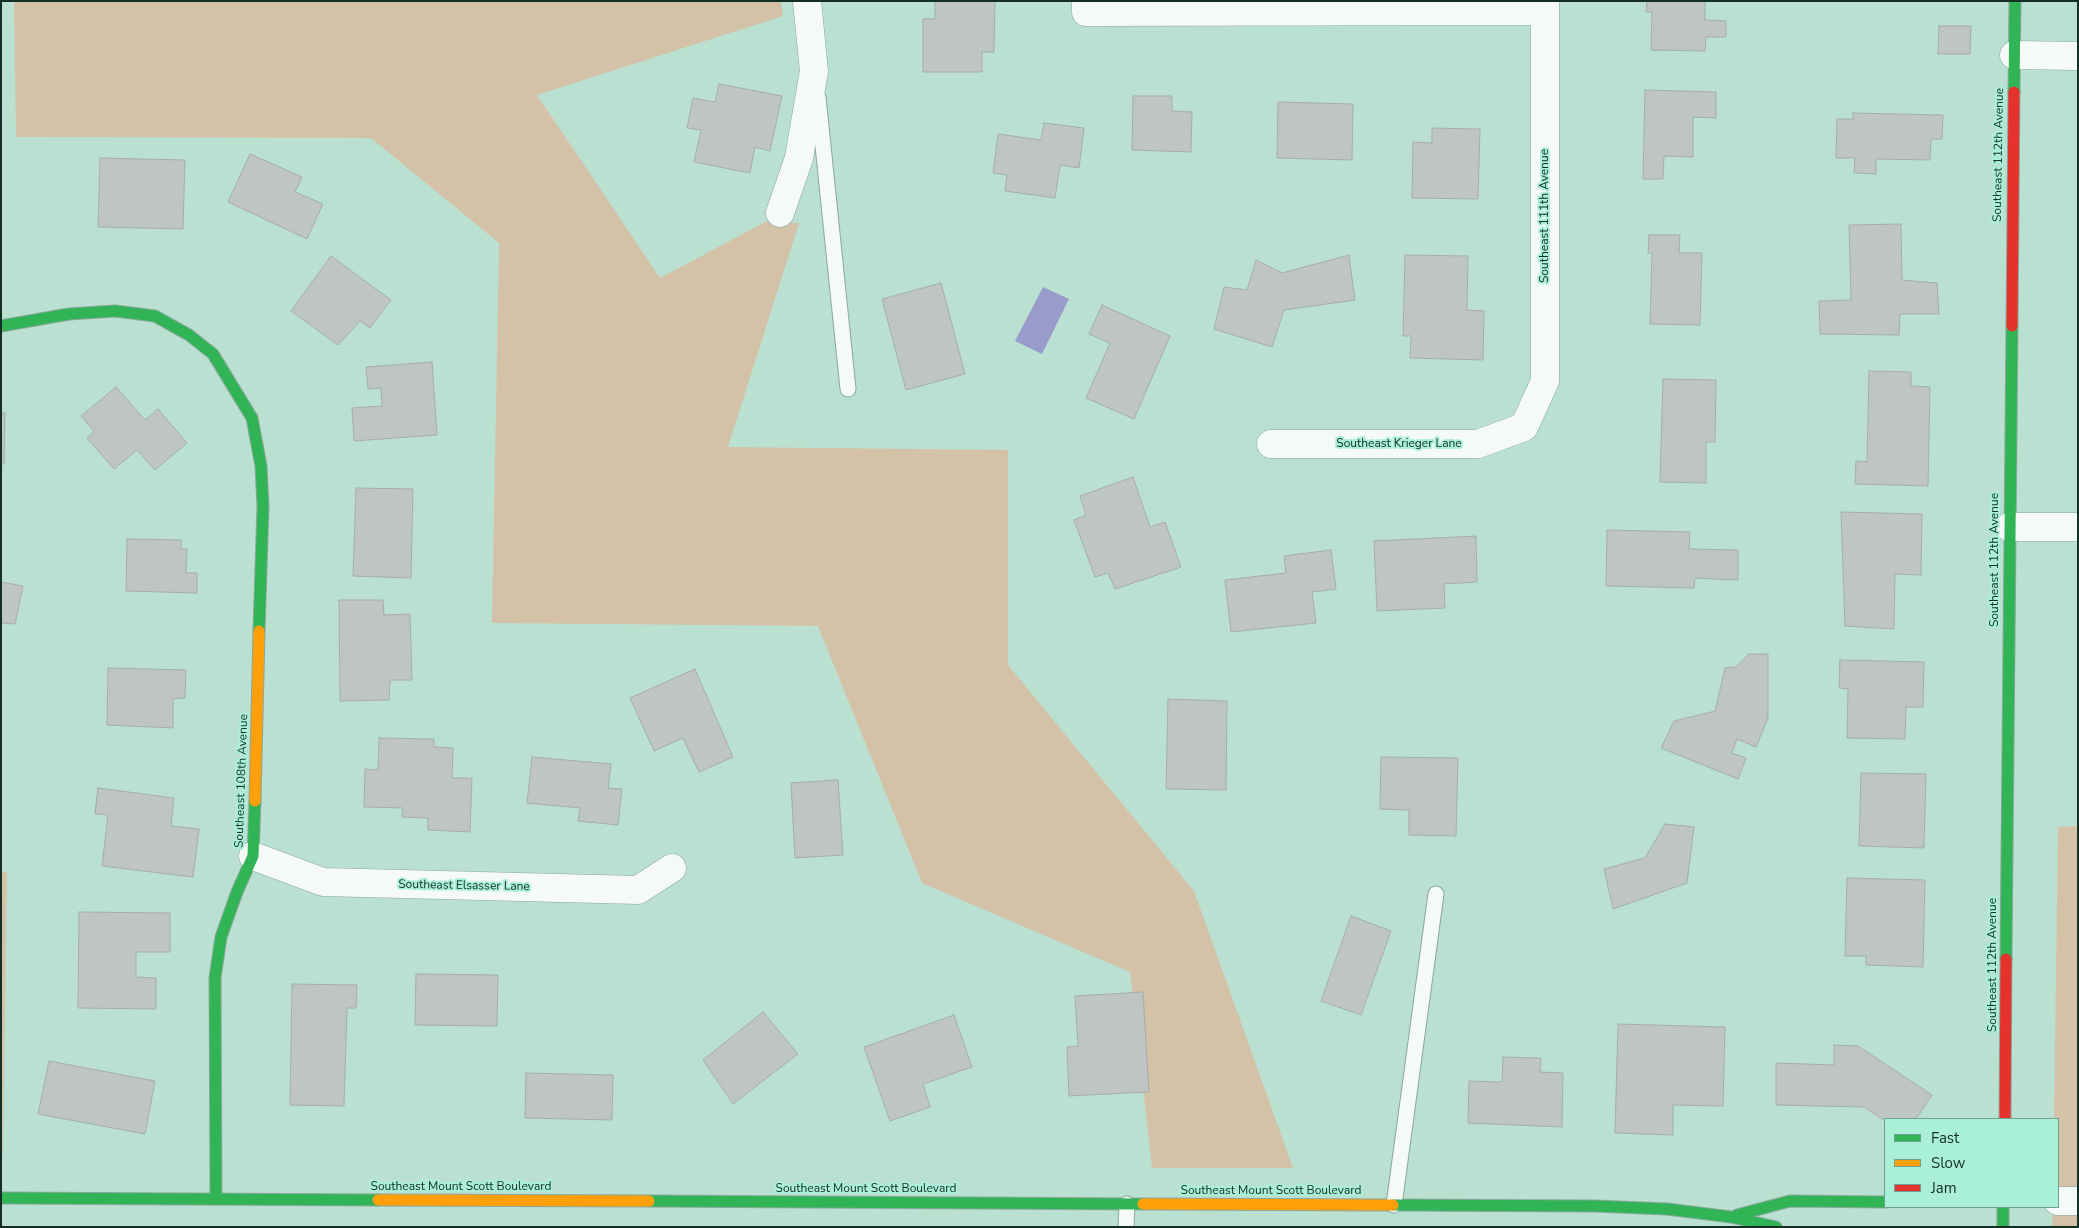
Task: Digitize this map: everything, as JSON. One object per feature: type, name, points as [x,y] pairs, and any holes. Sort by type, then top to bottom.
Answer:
[{"type":"street","points":[[780,213],[799,158],[814,71],[806,1]]},
{"type":"street","name":"Southeast 112th Avenue","points":[[2005,1118],[2015,1]]},
{"type":"street","points":[[1086,7],[1544,6]]},
{"type":"street","name":"Southeast 111th Avenue","points":[[1524,427],[1545,381],[1544,6]]},
{"type":"street","points":[[2014,55],[2078,56]]},
{"type":"street","name":"Southeast 108th Avenue","points":[[1,326],[69,314],[115,310],[155,316],[189,335],[213,354],[252,418],[261,466],[263,506],[253,856],[237,892],[221,937],[215,978],[216,1199]]},
{"type":"street","name":"Southeast Krieger Lane","points":[[1271,444],[1478,444],[1524,427]]},
{"type":"street","points":[[2009,527],[2078,527]]},
{"type":"street","name":"Southeast Elsasser Lane","points":[[253,856],[323,882],[638,890],[672,868]]},
{"type":"street","name":"Southeast Mount Scott Boulevard","points":[[1,1198],[1595,1206],[1667,1209],[1731,1216],[1776,1227]]},
{"type":"street","name":"Southeast Mount Scott Boulevard","points":[[1731,1216],[1790,1201],[1884,1202]]},
{"type":"street","points":[[2059,1201],[2078,1201]]},
{"type":"street","points":[[2003,1227],[2004,1208]]},
{"type":"lane","points":[[814,71],[828,180],[836,281],[848,389]]},
{"type":"lane","points":[[1394,1205],[1436,894]]},
{"type":"lane","points":[[1126,1204],[1126,1227]]},
{"type":"shaded area","points":[[14,1],[781,1],[783,16],[537,95],[660,278],[767,221],[799,223],[728,447],[1008,450],[1008,665],[1194,891],[1293,1168],[1152,1168],[1130,972],[922,883],[818,626],[492,623],[499,243],[371,138],[16,137]]},
{"type":"shaded area","points":[[2078,826],[2078,1227],[2052,1227],[2053,1208],[2059,1208],[2059,1118],[2054,1118],[2058,827]]},
{"type":"shaded area","points":[[1,872],[7,872],[3,1154],[1,1154]]},
{"type":"water","points":[[1043,287],[1069,299],[1042,354],[1015,341]]},
{"type":"building","points":[[935,1],[995,1],[994,52],[982,52],[982,72],[923,72],[923,19],[935,19]]},
{"type":"building","points":[[1647,1],[1705,1],[1705,20],[1726,21],[1726,37],[1706,37],[1705,51],[1651,50],[1652,12],[1646,12]]},
{"type":"building","points":[[1939,26],[1971,26],[1970,54],[1938,54]]},
{"type":"building","points":[[719,84],[782,96],[770,151],[755,147],[750,173],[694,162],[701,130],[687,128],[693,98],[715,102]]},
{"type":"building","points":[[1645,90],[1716,92],[1716,118],[1693,117],[1693,157],[1664,156],[1663,179],[1643,179]]},
{"type":"building","points":[[1133,96],[1172,96],[1172,111],[1192,112],[1191,152],[1132,150]]},
{"type":"building","points":[[1278,102],[1353,104],[1352,160],[1277,158]]},
{"type":"building","points":[[1853,113],[1943,115],[1942,139],[1931,139],[1930,160],[1876,159],[1876,174],[1854,173],[1855,158],[1836,158],[1837,119],[1853,119]]},
{"type":"building","points":[[1044,123],[1084,128],[1079,168],[1060,165],[1055,198],[1005,191],[1007,175],[993,173],[998,134],[1041,140]]},
{"type":"building","points":[[1432,128],[1480,129],[1478,199],[1412,198],[1413,142],[1432,143]]},
{"type":"building","points":[[250,154],[302,177],[295,192],[323,204],[307,239],[228,202]]},
{"type":"building","points":[[100,158],[185,160],[183,229],[98,227]]},
{"type":"building","points":[[1901,224],[1902,280],[1937,283],[1939,314],[1900,314],[1899,335],[1820,334],[1819,301],[1851,300],[1849,225]]},
{"type":"building","points":[[1649,235],[1680,235],[1679,253],[1702,253],[1700,325],[1650,324],[1652,253],[1648,253]]},
{"type":"building","points":[[1349,255],[1355,300],[1284,310],[1272,347],[1214,329],[1224,287],[1247,290],[1256,260],[1282,273]]},
{"type":"building","points":[[1405,255],[1468,256],[1467,310],[1484,311],[1483,360],[1410,358],[1411,336],[1403,336]]},
{"type":"building","points":[[331,256],[391,300],[370,328],[360,321],[338,345],[291,311]]},
{"type":"building","points":[[941,283],[965,374],[906,390],[882,299]]},
{"type":"building","points":[[1102,305],[1170,336],[1134,419],[1086,398],[1110,343],[1089,334]]},
{"type":"building","points":[[432,362],[437,435],[354,441],[352,408],[382,406],[381,388],[368,389],[366,367]]},
{"type":"building","points":[[1869,371],[1911,372],[1911,386],[1930,387],[1928,486],[1855,484],[1856,461],[1867,462]]},
{"type":"building","points":[[1663,379],[1716,380],[1715,442],[1706,442],[1706,483],[1660,482]]},
{"type":"building","points":[[116,387],[145,420],[158,409],[187,443],[155,470],[137,450],[114,469],[87,438],[94,431],[81,416]]},
{"type":"building","points":[[1,413],[5,413],[4,464],[1,464]]},
{"type":"building","points":[[1133,477],[1150,527],[1165,522],[1181,567],[1115,589],[1108,573],[1095,577],[1074,520],[1086,515],[1080,496]]},
{"type":"building","points":[[356,488],[413,489],[411,578],[353,576]]},
{"type":"building","points":[[1841,512],[1922,514],[1921,575],[1895,574],[1894,629],[1845,626]]},
{"type":"building","points":[[1607,530],[1690,532],[1689,549],[1738,550],[1738,580],[1695,578],[1694,588],[1606,586]]},
{"type":"building","points":[[1476,536],[1477,582],[1444,584],[1445,608],[1377,611],[1374,541]]},
{"type":"building","points":[[127,539],[181,540],[181,549],[187,549],[186,573],[197,573],[197,593],[126,591]]},
{"type":"building","points":[[1331,550],[1336,589],[1312,592],[1316,623],[1231,632],[1225,580],[1286,573],[1284,556]]},
{"type":"building","points":[[1,582],[23,586],[15,624],[1,623]]},
{"type":"building","points":[[339,600],[383,600],[384,615],[410,614],[412,680],[390,680],[389,700],[340,701]]},
{"type":"building","points":[[1749,654],[1768,654],[1768,718],[1756,747],[1737,739],[1732,753],[1746,758],[1738,779],[1661,748],[1674,721],[1715,711],[1725,668],[1736,667]]},
{"type":"building","points":[[1840,660],[1924,662],[1923,707],[1906,707],[1905,739],[1847,738],[1848,689],[1839,688]]},
{"type":"building","points":[[108,668],[186,670],[185,698],[173,699],[173,728],[107,725]]},
{"type":"building","points":[[695,669],[733,757],[699,772],[683,738],[654,751],[630,698]]},
{"type":"building","points":[[1168,699],[1227,701],[1226,790],[1166,789]]},
{"type":"building","points":[[379,738],[434,739],[434,747],[453,748],[452,778],[472,778],[470,832],[428,830],[428,818],[402,817],[403,808],[364,807],[365,769],[378,770]]},
{"type":"building","points":[[532,757],[611,764],[608,788],[622,789],[618,825],[578,821],[580,808],[527,803]]},
{"type":"building","points":[[1381,757],[1458,758],[1456,836],[1409,835],[1409,810],[1380,809]]},
{"type":"building","points":[[1861,773],[1926,774],[1924,848],[1859,846]]},
{"type":"building","points":[[838,780],[843,855],[795,858],[791,783]]},
{"type":"building","points":[[98,788],[174,798],[171,826],[199,829],[193,877],[102,866],[108,815],[95,814]]},
{"type":"building","points":[[1665,824],[1694,827],[1687,883],[1613,909],[1604,869],[1645,858]]},
{"type":"building","points":[[1847,878],[1925,880],[1923,967],[1866,965],[1866,956],[1845,956]]},
{"type":"building","points":[[79,912],[170,913],[170,952],[136,952],[136,977],[156,978],[156,1009],[78,1008]]},
{"type":"building","points":[[1351,916],[1391,931],[1361,1015],[1321,1001]]},
{"type":"building","points":[[416,974],[498,975],[497,1026],[415,1025]]},
{"type":"building","points":[[292,984],[357,985],[356,1008],[347,1008],[344,1106],[290,1105]]},
{"type":"building","points":[[1143,992],[1149,1092],[1069,1096],[1067,1047],[1078,1046],[1075,996]]},
{"type":"building","points":[[763,1012],[798,1054],[733,1104],[703,1060]]},
{"type":"building","points":[[954,1015],[972,1067],[923,1084],[930,1107],[890,1121],[864,1047]]},
{"type":"building","points":[[1618,1024],[1725,1027],[1723,1106],[1673,1105],[1673,1135],[1615,1133]]},
{"type":"building","points":[[1834,1045],[1858,1046],[1932,1095],[1917,1118],[1884,1118],[1884,1120],[1864,1107],[1776,1105],[1776,1063],[1834,1065]]},
{"type":"building","points":[[1503,1057],[1541,1058],[1540,1072],[1563,1073],[1562,1127],[1468,1123],[1469,1081],[1502,1082]]},
{"type":"building","points":[[49,1061],[155,1081],[145,1134],[38,1114]]},
{"type":"building","points":[[526,1073],[613,1075],[612,1120],[525,1118]]},
{"type":"traffic: fast","points":[[2014,92],[2015,1]]},
{"type":"traffic: fast","points":[[1,326],[69,314],[115,311],[155,316],[189,335],[213,354],[252,418],[261,466],[263,506],[259,631]]},
{"type":"traffic: fast","points":[[2006,959],[2012,326]]},
{"type":"traffic: fast","points":[[216,1199],[215,978],[221,937],[237,892],[253,856],[255,801]]},
{"type":"traffic: fast","points":[[1,1198],[378,1200]]},
{"type":"traffic: fast","points":[[649,1201],[1143,1204]]},
{"type":"traffic: fast","points":[[1737,1215],[1790,1201],[1884,1202]]},
{"type":"traffic: fast","points":[[1393,1205],[1595,1206],[1667,1209],[1731,1217],[1776,1227]]},
{"type":"traffic: fast","points":[[2003,1208],[2003,1227]]},
{"type":"traffic: slow","points":[[255,801],[259,631]]},
{"type":"traffic: slow","points":[[378,1200],[649,1201]]},
{"type":"traffic: slow","points":[[1143,1204],[1393,1205]]},
{"type":"traffic: jam","points":[[2012,326],[2014,92]]},
{"type":"traffic: jam","points":[[2005,1118],[2006,959]]}]
